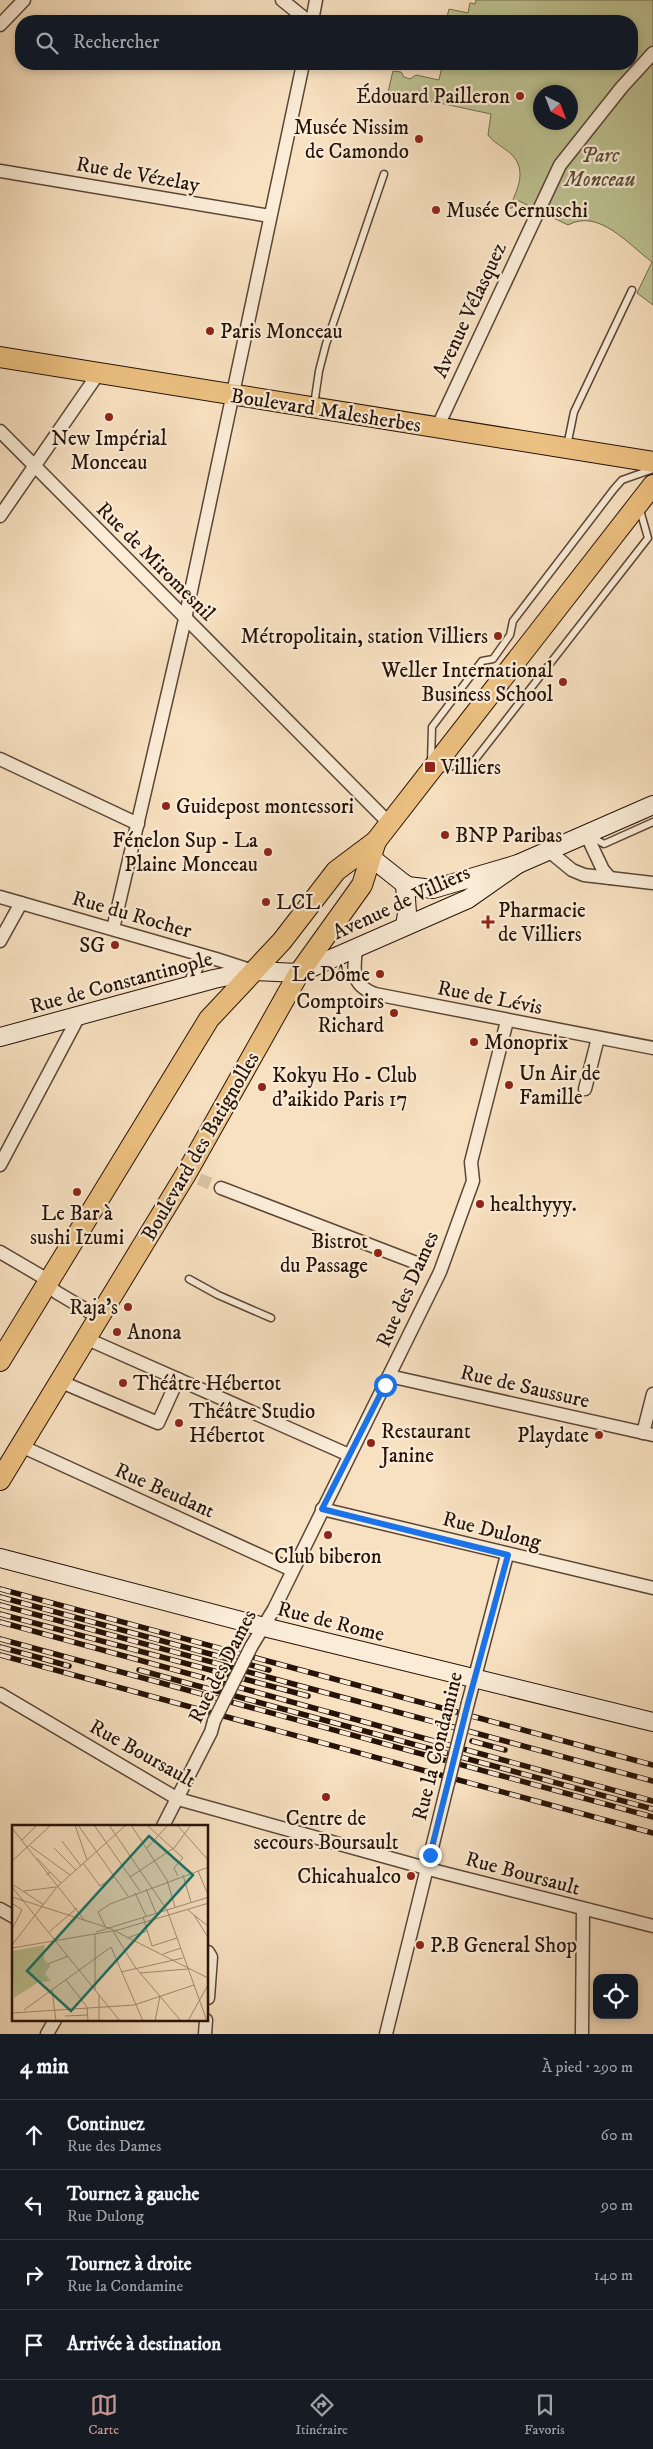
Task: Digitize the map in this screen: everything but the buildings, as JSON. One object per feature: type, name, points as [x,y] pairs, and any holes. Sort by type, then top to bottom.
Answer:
[{"type":"main road","name":"Boulevard Malesherbes","points":[[0,357],[653,462]]},
{"type":"main road","points":[[0,1361],[209,1019],[282,940],[336,870],[370,850],[431,771],[510,652],[638,505],[653,485]]},
{"type":"main road","name":"Avenue de Villiers","points":[[370,850],[404,884],[415,889],[433,889],[471,876],[518,864],[653,805]]},
{"type":"main road","name":"Boulevard des Batignolles","points":[[0,1480],[98,1317],[144,1253],[186,1174],[299,973],[362,885],[370,850]]},
{"type":"main road","name":"Avenue de Villiers","points":[[299,973],[468,899],[518,864]]},
{"type":"main road","points":[[404,884],[407,913],[405,926]]},
{"type":"main road","name":"Rue de Constantinople","points":[[0,1037],[190,985],[253,971],[299,973]]},
{"type":"main road","name":"Rue de Rome","points":[[0,1558],[264,1628],[653,1722]]},
{"type":"street","points":[[0,25],[24,0]]},
{"type":"street","points":[[282,0],[301,15]]},
{"type":"street","points":[[313,15],[316,0]]},
{"type":"street","name":"Avenue Vélasquez","points":[[638,69],[653,53]]},
{"type":"street","points":[[113,929],[185,619],[301,70]]},
{"type":"street","name":"Avenue Vélasquez","points":[[437,428],[538,210],[566,156],[638,70]]},
{"type":"street","name":"Rue de Vézelay","points":[[0,171],[270,216]]},
{"type":"street","points":[[0,516],[98,374]]},
{"type":"street","name":"Rue de Miromesnil","points":[[0,431],[390,824]]},
{"type":"street","points":[[0,759],[138,824]]},
{"type":"street","points":[[586,834],[603,870],[610,878]]},
{"type":"street","points":[[550,851],[572,870],[610,878],[653,883]]},
{"type":"street","name":"Rue du Rocher","points":[[0,897],[253,971]]},
{"type":"street","points":[[0,941],[21,903]]},
{"type":"street","name":"Rue de Lévis","points":[[356,948],[355,975],[364,990],[375,994],[653,1048]]},
{"type":"street","points":[[190,985],[201,955]]},
{"type":"street","points":[[0,1165],[79,1016]]},
{"type":"street","name":"Rue des Dames","points":[[164,1825],[211,1732],[214,1720],[251,1647],[264,1628],[440,1272],[473,1181],[471,1162],[507,1021]]},
{"type":"street","points":[[585,1089],[598,1038]]},
{"type":"street","points":[[221,1188],[414,1262]]},
{"type":"street","points":[[0,1252],[41,1276],[56,1292],[98,1317]]},
{"type":"street","points":[[85,1338],[349,1455]]},
{"type":"street","name":"Rue de Saussure","points":[[389,1376],[648,1434]]},
{"type":"street","points":[[59,1381],[158,1423],[178,1379]]},
{"type":"street","points":[[648,1434],[653,1394]]},
{"type":"street","name":"Rue Beudant","points":[[21,1446],[292,1570]]},
{"type":"street","name":"Rue Dulong","points":[[322,1509],[508,1555],[653,1588]]},
{"type":"street","name":"Rue la Condamine","points":[[386,2034],[474,1678],[508,1555]]},
{"type":"street","name":"Rue Boursault","points":[[0,1694],[178,1799],[582,1910],[653,1926]]},
{"type":"street","points":[[0,1909],[12,1916]]},
{"type":"street","points":[[582,1910],[582,2034]]},
{"type":"street","points":[[209,1954],[211,1957],[209,1984]]},
{"type":"street","points":[[47,2034],[54,2022]]},
{"type":"lane","points":[[314,408],[318,371],[326,344],[384,174]]},
{"type":"lane","points":[[566,449],[574,412],[632,290]]},
{"type":"lane","points":[[638,505],[648,538],[474,761],[431,771],[432,727],[482,661],[510,652],[510,635],[513,621],[614,489],[622,480],[653,469]]},
{"type":"lane","points":[[586,834],[604,844],[653,822]]},
{"type":"lane","points":[[189,1279],[218,1295],[271,1318]]},
{"type":"green space","name":"Parc Monceau","points":[[476,0],[653,0],[653,305],[637,293],[652,262],[613,231],[591,221],[580,221],[568,225],[517,200],[512,208],[509,208],[520,179],[519,166],[510,153],[488,135],[491,114],[388,92],[393,71],[401,72],[404,77],[410,79],[416,75],[439,80],[441,70],[638,70],[638,15],[448,15],[449,9],[468,13],[470,3],[475,4]]},
{"type":"tunnel","points":[[199,1179],[221,1188]]},
{"type":"tunnel","points":[[414,1262],[428,1267]]},
{"type":"railway","points":[[0,1589],[653,1765]]},
{"type":"railway","points":[[0,1597],[269,1670]]},
{"type":"railway","points":[[0,1605],[653,1781]]},
{"type":"railway","points":[[0,1614],[308,1696]]},
{"type":"railway","points":[[0,1622],[653,1801]]},
{"type":"railway","points":[[0,1639],[653,1817]]},
{"type":"railway","points":[[0,1647],[69,1666]]},
{"type":"railway","points":[[0,1655],[653,1833]]},
{"type":"railway","points":[[139,1670],[653,1809]]},
{"type":"railway","points":[[472,1741],[505,1750]]},
{"type":"place","name":"Édouard Pailleron","points":[[520,96]]},
{"type":"place","name":"Musée Nissim de Camondo","points":[[419,139]]},
{"type":"place","name":"Musée Cernuschi","points":[[436,210]]},
{"type":"place","name":"Paris Monceau","points":[[210,331]]},
{"type":"place","name":"New Impérial Monceau","points":[[109,417]]},
{"type":"place","name":"Métropolitain, station Villiers","points":[[498,636]]},
{"type":"place","name":"Weller International Business School","points":[[563,682]]},
{"type":"place","name":"Villiers","points":[[430,767]]},
{"type":"place","name":"Guidepost montessori","points":[[166,806]]},
{"type":"place","name":"BNP Paribas","points":[[445,835]]},
{"type":"place","name":"Fénelon Sup - La Plaine Monceau","points":[[268,852]]},
{"type":"place","name":"LCL","points":[[266,902]]},
{"type":"place","name":"Pharmacie de Villiers","points":[[488,922]]},
{"type":"place","name":"SG","points":[[115,945]]},
{"type":"place","name":"Le Dôme","points":[[380,974]]},
{"type":"place","name":"Comptoirs Richard","points":[[394,1013]]},
{"type":"place","name":"Monoprix","points":[[474,1042]]},
{"type":"place","name":"Un Air de Famille","points":[[509,1085]]},
{"type":"place","name":"Kokyu Ho - Club d'aikido Paris 17","points":[[262,1087]]},
{"type":"place","name":"Le Bar à sushi Izumi","points":[[77,1192]]},
{"type":"place","name":"healthyyy.","points":[[480,1204]]},
{"type":"place","name":"Bistrot du Passage","points":[[378,1253]]},
{"type":"place","name":"Raja's","points":[[128,1307]]},
{"type":"place","name":"Anona","points":[[117,1332]]},
{"type":"place","name":"Théâtre Hébertot","points":[[123,1383]]},
{"type":"place","name":"Théâtre Studio Hébertot","points":[[179,1423]]},
{"type":"place","name":"Playdate","points":[[599,1435]]},
{"type":"place","name":"Restaurant Janine","points":[[371,1443]]},
{"type":"place","name":"Club biberon","points":[[328,1535]]},
{"type":"place","name":"Centre de secours Boursault","points":[[326,1797]]},
{"type":"place","name":"Chicahualco","points":[[411,1876]]},
{"type":"place","name":"P.B General Shop","points":[[420,1945]]},
{"type":"route","points":[[385,1385],[322,1509],[508,1555],[430,1855]]}]
